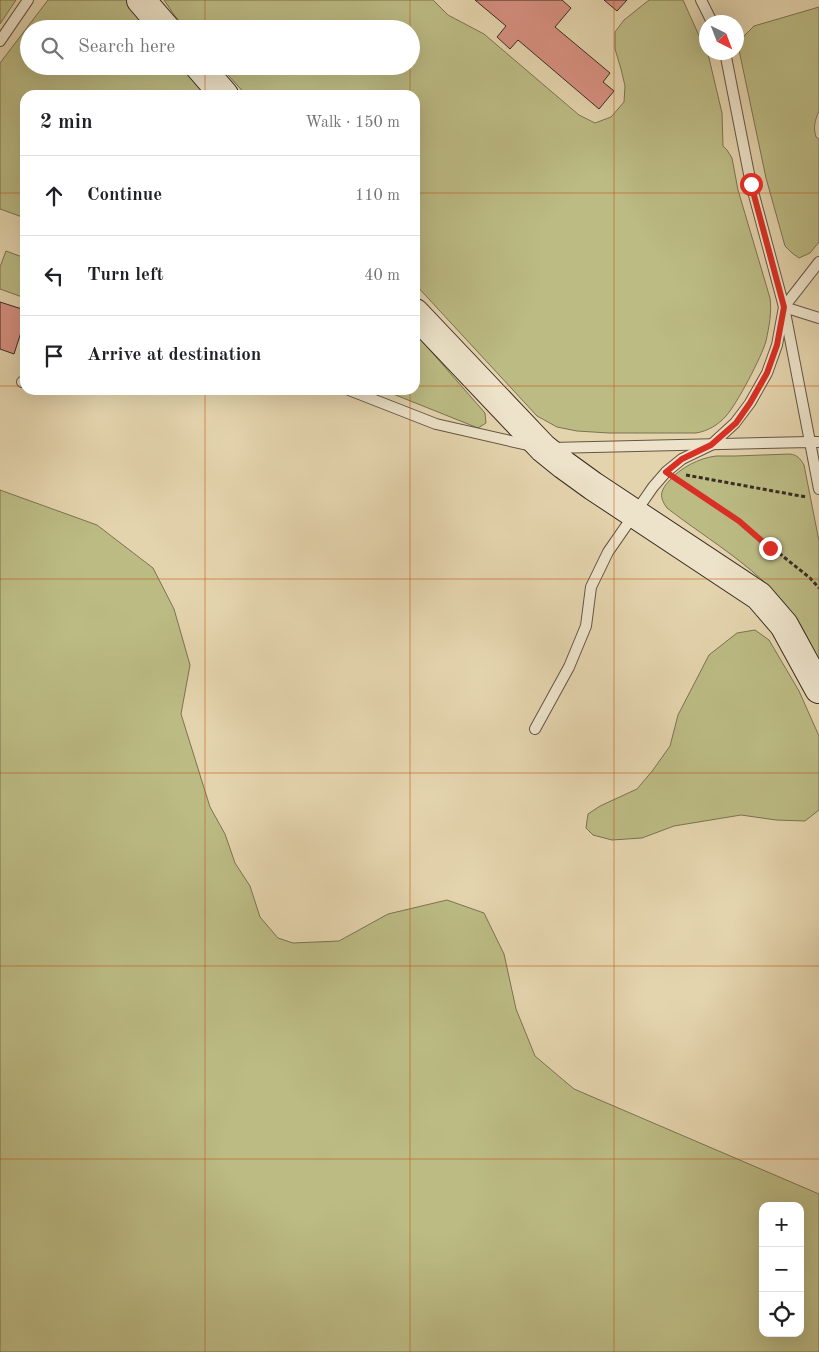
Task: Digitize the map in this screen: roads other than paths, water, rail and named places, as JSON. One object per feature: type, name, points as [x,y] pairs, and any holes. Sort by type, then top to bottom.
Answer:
[{"type":"main road","points":[[141,0],[158,20]]},
{"type":"main road","points":[[207,75],[220,90]]},
{"type":"main road","points":[[420,318],[544,448],[564,465],[758,596],[784,625],[819,689]]},
{"type":"lane","points":[[0,41],[28,0]]},
{"type":"lane","points":[[701,0],[708,15]]},
{"type":"lane","points":[[727,60],[751,184],[784,307],[814,442],[819,489]]},
{"type":"lane","points":[[535,729],[569,668],[586,626],[591,587],[608,552],[653,487],[666,472],[682,459],[711,445],[736,423],[767,373],[777,345],[784,307],[819,262]]},
{"type":"lane","points":[[784,307],[819,318]]},
{"type":"lane","points":[[362,395],[436,424],[544,448],[814,442]]}]
